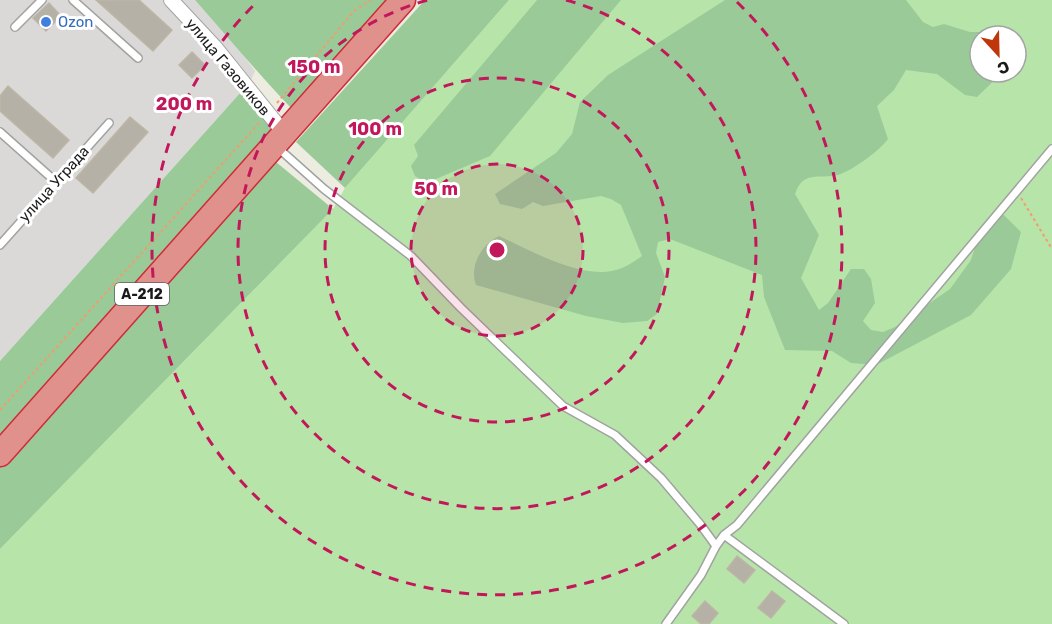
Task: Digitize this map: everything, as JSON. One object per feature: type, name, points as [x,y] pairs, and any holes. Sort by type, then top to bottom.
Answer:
[{"type":"highway","name":"А-212","points":[[0,454],[403,0]]},
{"type":"street","name":"улица Газовиков","points":[[171,0],[215,47],[268,113],[280,140]]},
{"type":"lane","points":[[15,27],[42,0]]},
{"type":"lane","points":[[73,0],[138,58]]},
{"type":"lane","name":"улица Уграда","points":[[0,245],[109,123]]},
{"type":"lane","points":[[0,132],[56,182]]},
{"type":"lane","points":[[280,140],[324,189],[411,256],[461,308],[563,406],[615,435],[660,478],[716,546]]},
{"type":"lane","points":[[666,624],[701,575],[724,535],[737,525],[1052,149]]},
{"type":"lane","points":[[724,535],[844,624]]},
{"type":"path","points":[[0,410],[268,113],[354,11],[371,0]]},
{"type":"path","points":[[1017,191],[1052,249]]},
{"type":"shaded area","points":[[0,0],[195,0],[236,45],[255,71],[250,82],[0,361]]},
{"type":"green space","points":[[195,0],[389,0],[293,110]]},
{"type":"green space","points":[[425,0],[509,0],[345,188],[296,142]]},
{"type":"green space","points":[[509,0],[1052,0],[1052,624],[0,624],[0,549],[333,209],[345,188]]},
{"type":"green space","points":[[537,0],[621,0],[490,156],[425,182],[415,176],[411,166],[418,156],[414,145]]},
{"type":"green space","points":[[725,0],[906,0],[923,22],[933,27],[944,24],[968,31],[968,84],[991,84],[977,97],[965,95],[937,74],[906,70],[894,90],[877,106],[888,139],[884,144],[855,167],[843,173],[809,178],[799,186],[795,194],[819,235],[801,278],[819,310],[828,303],[851,269],[864,269],[871,279],[875,303],[863,321],[871,330],[883,332],[895,327],[950,289],[971,260],[982,226],[1004,215],[1021,232],[1011,269],[971,315],[876,365],[851,363],[832,351],[785,350],[764,297],[762,275],[670,239],[658,242],[656,253],[665,277],[657,314],[647,321],[623,323],[586,316],[476,285],[474,271],[478,257],[487,245],[499,236],[543,257],[592,271],[608,272],[622,268],[642,256],[621,205],[611,199],[601,196],[543,206],[533,202],[522,209],[500,204],[495,194],[556,153],[572,134],[580,102],[608,75]]},
{"type":"green space","points":[[250,82],[280,127],[0,439],[0,361]]},
{"type":"green space","points":[[276,162],[333,209],[0,549],[0,467]]},
{"type":"building","points":[[96,0],[139,0],[172,30],[153,51]]},
{"type":"building","points":[[49,3],[61,16],[46,31],[33,18]]},
{"type":"building","points":[[192,52],[205,65],[192,78],[179,65]]},
{"type":"building","points":[[8,86],[69,140],[53,158],[0,111],[0,96]]},
{"type":"building","points":[[130,117],[148,132],[93,193],[76,178]]},
{"type":"building","points":[[737,556],[755,570],[744,583],[727,569]]},
{"type":"building","points":[[772,591],[785,601],[771,618],[758,608]]},
{"type":"building","points":[[705,601],[718,613],[709,624],[701,624],[692,616]]},
{"type":"place","name":"Ozon","points":[[46,22]]}]
